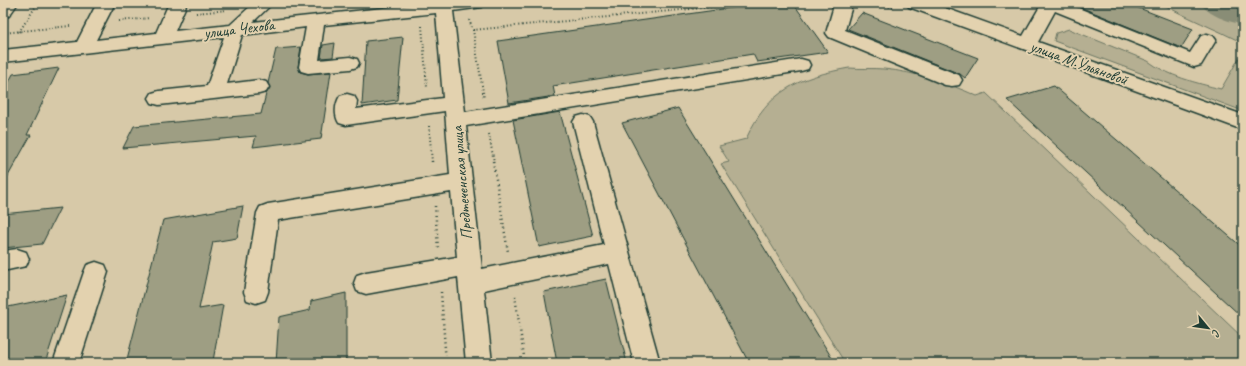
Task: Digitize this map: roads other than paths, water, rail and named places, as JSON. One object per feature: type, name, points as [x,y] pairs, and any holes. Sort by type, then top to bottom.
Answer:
[{"type":"street","points":[[3,12],[9,3]]},
{"type":"street","points":[[83,47],[106,3]]},
{"type":"street","points":[[163,38],[178,3]]},
{"type":"street","points":[[216,92],[235,30],[264,3]]},
{"type":"street","points":[[841,3],[842,9],[835,33],[952,80]]},
{"type":"street","name":"улица М.Ульяновой","points":[[915,3],[1243,124]]},
{"type":"street","points":[[1027,45],[1050,3],[1194,61],[1207,40]]},
{"type":"street","name":"улица Чехова","points":[[3,56],[316,20],[391,8],[444,5],[472,9]]},
{"type":"street","name":"Предтеченская улица","points":[[444,5],[479,363]]},
{"type":"street","points":[[316,20],[308,68],[350,63]]},
{"type":"street","points":[[347,101],[346,118],[455,112],[486,116],[801,65]]},
{"type":"street","points":[[159,98],[259,87]]},
{"type":"street","points":[[583,122],[647,363]]},
{"type":"street","points":[[256,292],[268,213],[462,182]]},
{"type":"street","points":[[366,283],[471,274],[511,273],[617,252]]},
{"type":"street","points":[[66,363],[96,272]]},
{"type":"waterway","points":[[1217,3],[1243,14]]}]
